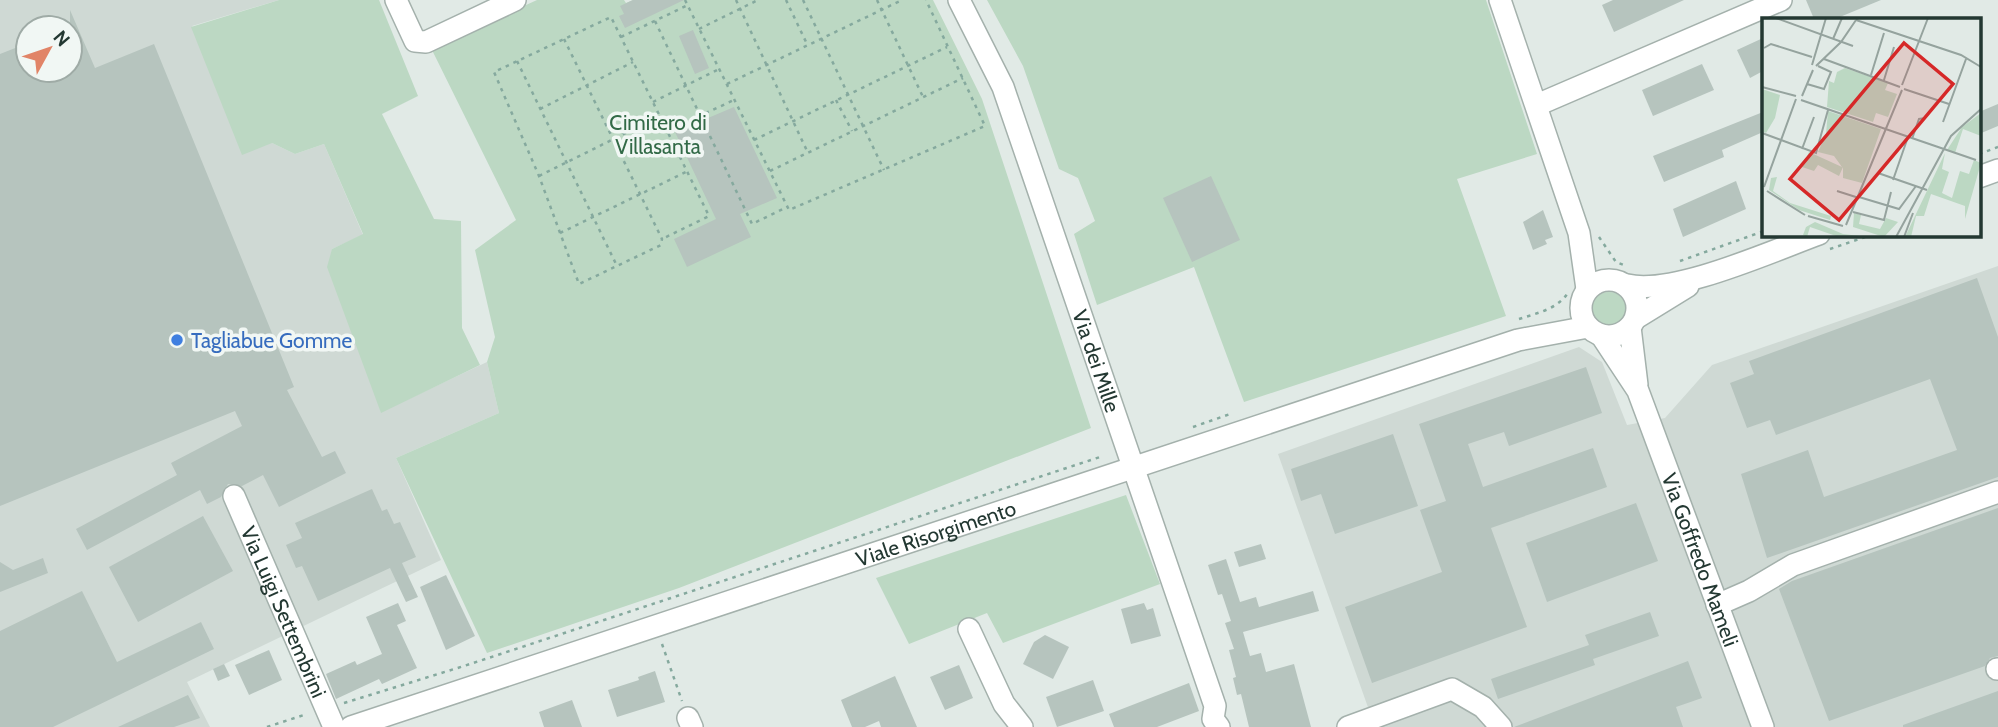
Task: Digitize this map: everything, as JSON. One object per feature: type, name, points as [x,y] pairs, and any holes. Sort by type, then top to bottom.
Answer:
[{"type":"street","points":[[396,0],[415,41],[426,42],[515,0]]},
{"type":"street","name":"Via dei Mille","points":[[959,0],[1003,87],[1131,468],[1215,706],[1212,724]]},
{"type":"street","points":[[1500,0],[1537,105],[1590,235],[1636,298],[1633,323]]},
{"type":"street","points":[[1537,105],[1781,0]]},
{"type":"street","points":[[1980,177],[1998,170]]},
{"type":"street","points":[[1590,235],[1580,293],[1582,315],[1595,331],[1616,335],[1708,274]]},
{"type":"street","points":[[1620,277],[1639,288],[1708,274],[1813,236]]},
{"type":"street","points":[[1580,293],[1620,277]]},
{"type":"street","name":"Viale Risorgimento","points":[[351,727],[1131,468],[1518,330],[1559,319],[1580,293]]},
{"type":"street","name":"Via Goffredo Mameli","points":[[1633,323],[1638,391]]},
{"type":"street","name":"Viale Risorgimento","points":[[1518,330],[1595,331]]},
{"type":"street","name":"Via Goffredo Mameli","points":[[1595,331],[1638,391],[1763,727]]},
{"type":"street","points":[[1717,605],[1749,591],[1793,565],[1998,492]]},
{"type":"street","name":"Via Luigi Settembrini","points":[[234,496],[331,717]]},
{"type":"street","points":[[968,629],[1004,704],[1022,727]]},
{"type":"street","points":[[1348,727],[1452,688],[1483,707],[1501,727]]},
{"type":"path","points":[[736,0],[808,152]]},
{"type":"path","points":[[699,29],[758,0]]},
{"type":"path","points":[[786,0],[807,45]]},
{"type":"path","points":[[803,0],[884,170]]},
{"type":"path","points":[[877,0],[923,97]]},
{"type":"path","points":[[727,84],[902,0]]},
{"type":"path","points":[[621,37],[687,2],[789,210],[985,126],[926,0]]},
{"type":"path","points":[[564,39],[662,239],[662,245],[579,284],[539,176],[494,72],[517,61],[564,39],[611,17],[709,216],[662,239]]},
{"type":"path","points":[[654,21],[752,224],[787,207]]},
{"type":"path","points":[[754,140],[948,47]]},
{"type":"path","points":[[517,61],[617,266]]},
{"type":"path","points":[[540,109],[634,62]]},
{"type":"path","points":[[653,102],[719,69]]},
{"type":"path","points":[[769,171],[963,78]]},
{"type":"path","points":[[667,131],[734,100]]},
{"type":"path","points":[[836,100],[852,131]]},
{"type":"path","points":[[539,176],[660,116]]},
{"type":"path","points":[[1980,154],[1998,147]]},
{"type":"path","points":[[560,233],[688,172]]},
{"type":"path","points":[[1669,265],[1762,231]]},
{"type":"path","points":[[1590,235],[1616,262],[1620,277]]},
{"type":"path","points":[[1518,330],[1580,293]]},
{"type":"path","points":[[1189,428],[1238,412]]},
{"type":"path","points":[[267,727],[331,717],[464,666],[1109,454]]},
{"type":"path","points":[[655,625],[690,723]]},
{"type":"shaded area","name":"Tagliabue Gomme","points":[[0,0],[279,0],[192,26],[272,143],[295,154],[324,144],[363,235],[332,249],[381,412],[487,362],[499,413],[396,458],[441,560],[187,682],[210,727],[0,727]]},
{"type":"shaded area","points":[[1998,266],[1998,727],[1375,727],[1278,454],[1579,347],[1602,362],[1627,425],[1665,418],[1712,365]]},
{"type":"green space","points":[[279,0],[379,0],[418,96],[382,114],[434,219],[461,221],[462,328],[480,365],[381,413],[327,267],[332,249],[363,234],[324,144],[295,154],[272,143],[242,155],[191,27]]},
{"type":"green space","name":"Cimitero di Villasanta","points":[[537,0],[624,0],[626,3],[633,0],[933,0],[982,99],[1091,428],[679,588],[487,653],[396,458],[499,413],[487,362],[495,337],[475,250],[516,220],[431,48]]},
{"type":"green space","points":[[987,0],[1486,0],[1537,154],[1457,179],[1506,316],[1244,402],[1194,267],[1097,305],[1074,234],[1095,221],[1078,178],[1059,169],[1023,66]]},
{"type":"green space","points":[[1609,292],[1622,297],[1627,310],[1622,323],[1609,328],[1596,323],[1591,310],[1596,297]]},
{"type":"green space","points":[[1126,495],[1160,584],[1003,643],[987,613],[909,644],[876,578]]},
{"type":"building","points":[[633,0],[684,0],[625,28],[619,16],[624,14],[620,6]]},
{"type":"building","points":[[1613,0],[1684,0],[1614,32],[1602,5]]},
{"type":"building","points":[[1806,0],[1881,0],[1837,18],[1814,18]]},
{"type":"building","points":[[693,30],[709,68],[695,74],[679,36]]},
{"type":"building","points":[[1762,38],[1762,72],[1750,78],[1737,50]]},
{"type":"building","name":"Tagliabue Gomme","points":[[84,42],[95,68],[154,44],[294,387],[287,390],[322,457],[335,451],[346,473],[279,507],[263,475],[242,486],[228,484],[221,497],[207,504],[200,490],[87,550],[76,529],[177,475],[171,463],[242,426],[235,411],[0,506],[0,54],[14,48],[14,84],[84,84]]},
{"type":"building","points":[[1702,64],[1714,90],[1653,116],[1642,90]]},
{"type":"building","points":[[1998,104],[1998,126],[1980,134],[1980,112]]},
{"type":"building","points":[[734,107],[777,198],[740,214],[751,237],[687,267],[674,239],[716,219],[675,132]]},
{"type":"building","points":[[1762,112],[1762,132],[1722,150],[1724,157],[1664,182],[1653,156]]},
{"type":"building","points":[[1211,176],[1240,240],[1192,262],[1163,198]]},
{"type":"building","points":[[1736,181],[1746,209],[1683,237],[1673,209]]},
{"type":"building","points":[[1543,210],[1553,237],[1545,240],[1547,244],[1533,250],[1523,222]]},
{"type":"building","points":[[1977,278],[1998,337],[1998,477],[1767,558],[1741,474],[1808,450],[1824,497],[1957,450],[1930,379],[1776,435],[1770,420],[1747,428],[1730,383],[1754,374],[1749,361]]},
{"type":"building","points":[[1586,367],[1602,413],[1509,446],[1504,432],[1468,444],[1483,487],[1593,448],[1607,487],[1491,528],[1527,627],[1372,683],[1345,607],[1442,572],[1420,510],[1446,501],[1419,424]]},
{"type":"building","points":[[1393,434],[1418,506],[1335,534],[1321,494],[1301,501],[1291,469]]},
{"type":"building","points":[[372,489],[382,511],[387,509],[394,524],[400,522],[416,557],[402,563],[418,597],[406,602],[390,568],[318,601],[302,566],[296,568],[286,545],[302,538],[295,523]]},
{"type":"building","points":[[1636,503],[1658,561],[1547,602],[1526,543]]},
{"type":"building","points":[[1998,508],[1998,656],[1990,658],[1985,666],[1829,721],[1779,589],[1792,581]]},
{"type":"building","points":[[203,516],[233,571],[138,622],[109,567]]},
{"type":"building","points":[[1261,544],[1266,559],[1239,567],[1234,552]]},
{"type":"building","points":[[43,558],[48,573],[0,592],[0,562],[13,570]]},
{"type":"building","points":[[1226,559],[1240,602],[1256,597],[1259,607],[1313,591],[1319,611],[1243,632],[1250,656],[1261,653],[1266,672],[1294,664],[1311,727],[1249,727],[1241,694],[1237,695],[1233,678],[1236,677],[1229,650],[1234,649],[1225,623],[1231,621],[1222,594],[1218,595],[1208,565]]},
{"type":"building","points":[[446,575],[475,636],[446,650],[420,587]]},
{"type":"building","points":[[82,591],[117,662],[201,622],[214,649],[53,727],[0,727],[0,631]]},
{"type":"building","points":[[398,603],[406,621],[397,625],[417,668],[382,684],[379,679],[336,699],[326,674],[355,661],[357,665],[382,654],[366,617]]},
{"type":"building","points":[[1144,603],[1147,610],[1153,608],[1161,636],[1131,644],[1121,609]]},
{"type":"building","points":[[1650,612],[1659,636],[1593,659],[1595,665],[1498,699],[1491,679],[1589,645],[1585,635]]},
{"type":"building","points":[[1045,635],[1069,647],[1053,679],[1023,664],[1034,642]]},
{"type":"building","points":[[269,650],[282,680],[249,695],[235,665]]},
{"type":"building","points":[[1688,661],[1702,698],[1676,707],[1683,727],[1514,727]]},
{"type":"building","points":[[224,664],[230,676],[218,681],[213,669]]},
{"type":"building","points":[[959,665],[973,698],[945,710],[930,677]]},
{"type":"building","points":[[655,671],[665,702],[617,717],[608,690],[639,680],[638,677]]},
{"type":"building","points":[[895,676],[917,727],[881,727],[879,721],[865,727],[852,727],[841,700]]},
{"type":"building","points":[[1093,680],[1104,711],[1057,727],[1046,697]]},
{"type":"building","points":[[1189,683],[1199,711],[1157,727],[1114,727],[1109,714]]},
{"type":"building","points":[[1998,691],[1998,727],[1903,727],[1903,725]]},
{"type":"building","points":[[188,695],[200,718],[174,727],[118,727]]},
{"type":"building","points":[[572,700],[582,727],[544,727],[539,712]]},
{"type":"place","name":"Tagliabue Gomme","points":[[177,340]]}]
